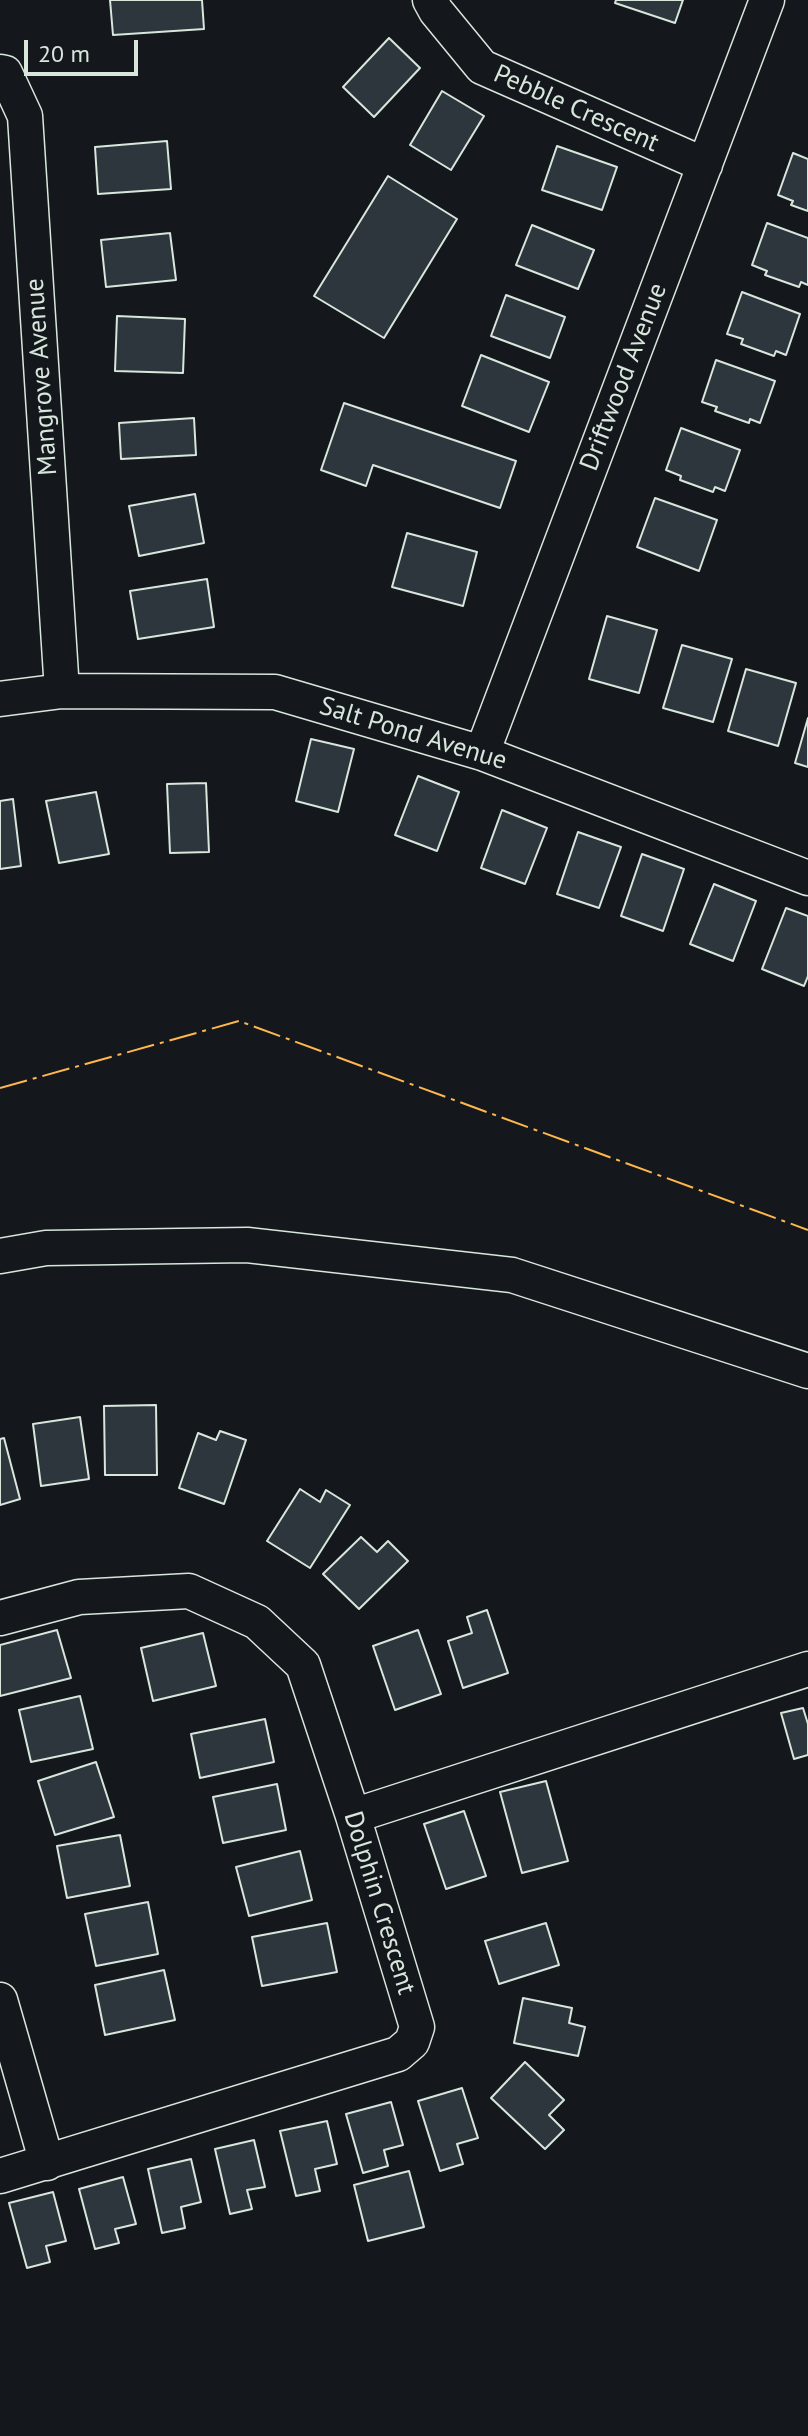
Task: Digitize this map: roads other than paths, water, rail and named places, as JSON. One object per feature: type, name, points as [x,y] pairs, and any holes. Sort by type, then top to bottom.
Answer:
[{"type":"street","name":"Pebble Crescent","points":[[430,0],[482,67],[705,165]]},
{"type":"street","name":"Driftwood Avenue","points":[[482,753],[767,0]]},
{"type":"street","name":"Mangrove Avenue","points":[[0,72],[5,73],[25,116],[62,691]]},
{"type":"street","name":"Salt Pond Avenue","points":[[0,699],[62,691],[275,692],[482,753],[808,878]]},
{"type":"street","points":[[0,1256],[46,1248],[247,1245],[512,1275],[808,1371]]},
{"type":"street","name":"Dolphin Crescent","points":[[0,1618],[79,1597],[189,1591],[257,1622],[303,1665],[417,2027],[412,2042],[398,2054],[0,2176]]},
{"type":"street","points":[[353,1816],[808,1669]]},
{"type":"street","points":[[0,2000],[47,2163]]}]
